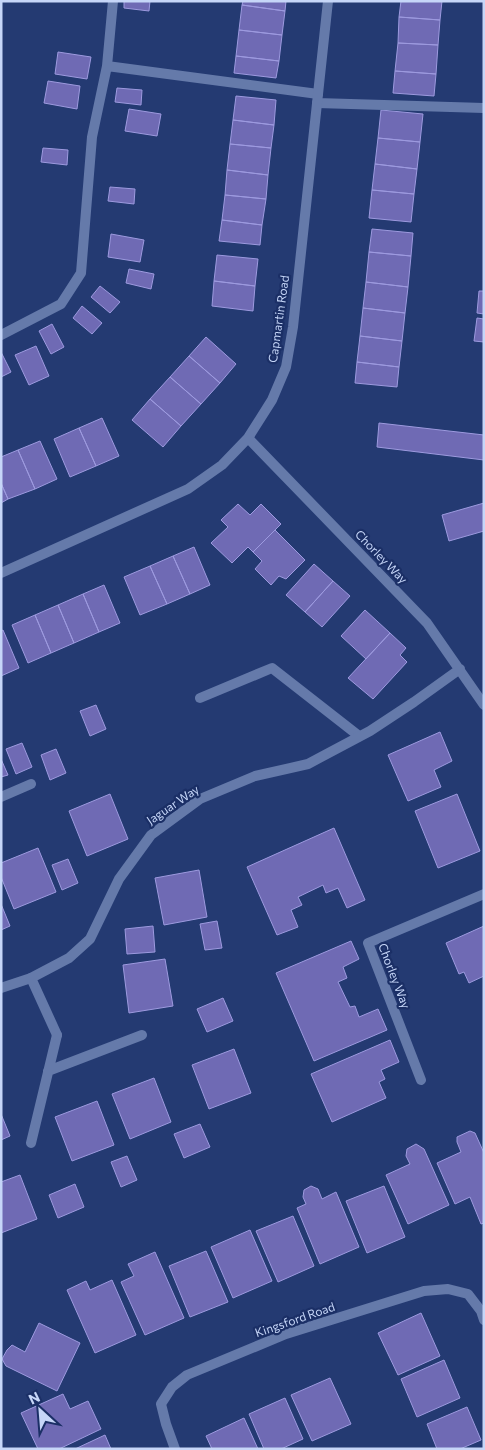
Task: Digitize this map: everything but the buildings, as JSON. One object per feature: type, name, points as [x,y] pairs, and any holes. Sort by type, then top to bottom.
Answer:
[{"type":"street","points":[[1,335],[61,304],[81,273],[92,137],[107,66],[113,1]]},
{"type":"street","name":"Capmartin Road","points":[[1,573],[188,489],[222,465],[248,438],[272,400],[286,367],[293,326],[328,1]]},
{"type":"street","points":[[107,66],[318,98],[484,108]]},
{"type":"street","name":"Chorley Way","points":[[248,438],[427,623],[484,705]]},
{"type":"street","points":[[200,698],[272,668],[359,736]]},
{"type":"street","name":"Jaguar Way","points":[[1,988],[31,978],[69,958],[90,939],[119,879],[151,835],[200,799],[255,776],[308,764],[359,736],[414,702],[460,669]]},
{"type":"street","points":[[1,796],[31,784]]},
{"type":"street","name":"Chorley Way","points":[[421,1080],[368,943],[484,894]]},
{"type":"street","points":[[31,978],[57,1035],[31,1143]]},
{"type":"street","points":[[48,1071],[142,1035]]},
{"type":"street","name":"Kingsford Road","points":[[175,1449],[166,1424],[162,1404],[172,1387],[187,1375],[277,1338],[424,1291],[448,1289],[468,1294],[481,1312],[484,1320]]}]
